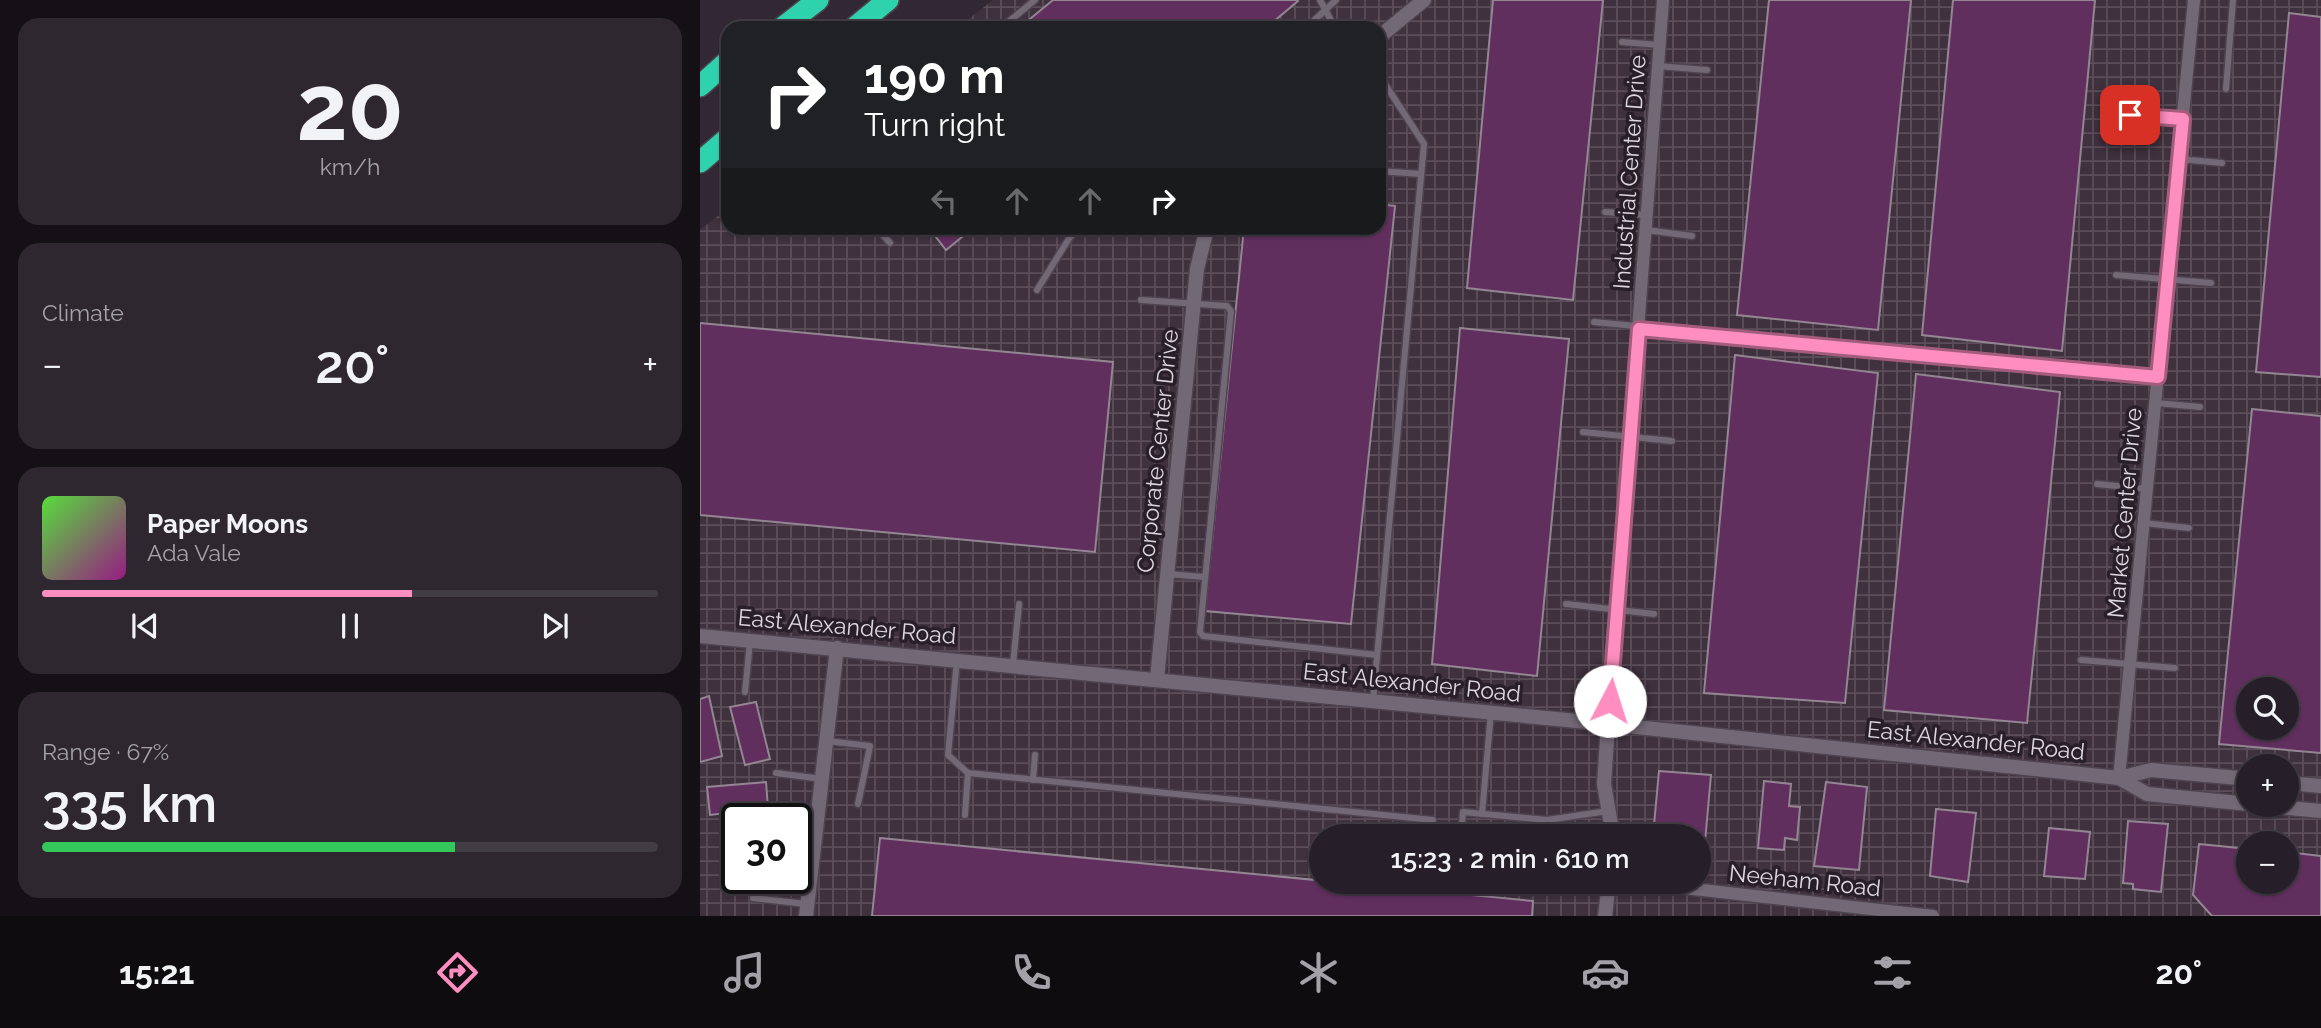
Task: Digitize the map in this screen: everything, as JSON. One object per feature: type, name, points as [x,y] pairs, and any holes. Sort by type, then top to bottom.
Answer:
[{"type":"highway","points":[[773,21],[797,0]]},
{"type":"highway","points":[[791,21],[818,0]]},
{"type":"highway","points":[[862,21],[888,0]]},
{"type":"highway","points":[[700,88],[721,68]]},
{"type":"highway","points":[[700,88],[721,74]]},
{"type":"highway","points":[[700,162],[721,144]]},
{"type":"street","points":[[1386,31],[1424,0]]},
{"type":"street","name":"Industrial Center Drive","points":[[1608,724],[1663,0]]},
{"type":"street","name":"Market Center Drive","points":[[2119,778],[2194,0]]},
{"type":"street","name":"Corporate Center Drive","points":[[1157,679],[1197,269],[1205,235]]},
{"type":"street","name":"East Alexander Road","points":[[700,636],[1013,664],[2119,778],[2151,770],[2236,778]]},
{"type":"street","points":[[807,910],[836,648]]},
{"type":"street","points":[[1608,724],[1604,784],[1611,824]]},
{"type":"street","name":"East Alexander Road","points":[[2119,778],[2147,794],[2236,803]]},
{"type":"street","points":[[2299,784],[2321,786]]},
{"type":"street","points":[[2299,809],[2321,811]]},
{"type":"street","name":"Neeham Road","points":[[1711,891],[1933,916]]},
{"type":"street","points":[[1605,916],[1608,894]]},
{"type":"lane","points":[[1010,21],[1035,0]]},
{"type":"lane","points":[[1320,0],[1330,21]]},
{"type":"lane","points":[[1314,21],[1336,0]]},
{"type":"lane","points":[[2225,89],[2233,0]]},
{"type":"lane","points":[[1622,42],[1660,45]]},
{"type":"lane","points":[[1658,66],[1707,70]]},
{"type":"lane","points":[[1373,701],[1423,144],[1386,91]]},
{"type":"lane","points":[[2130,115],[2183,119]]},
{"type":"lane","points":[[2179,159],[2222,163]]},
{"type":"lane","points":[[1386,172],[1421,174]]},
{"type":"lane","points":[[1605,212],[1647,215]]},
{"type":"lane","points":[[1646,230],[1692,236]]},
{"type":"lane","points":[[883,235],[890,243]]},
{"type":"lane","points":[[1037,290],[1072,235]]},
{"type":"lane","points":[[2116,275],[2211,283]]},
{"type":"lane","points":[[1141,300],[1227,306],[1231,311],[1199,632],[1203,636],[1377,654]]},
{"type":"lane","points":[[1594,322],[1639,329],[2158,377]]},
{"type":"lane","points":[[2156,403],[2200,407]]},
{"type":"lane","points":[[1583,432],[1672,441]]},
{"type":"lane","points":[[2097,484],[2148,489]]},
{"type":"lane","points":[[2144,523],[2189,528]]},
{"type":"lane","points":[[1167,574],[1204,577]]},
{"type":"lane","points":[[1013,664],[1019,604]]},
{"type":"lane","points":[[1566,604],[1654,614]]},
{"type":"lane","points":[[745,692],[750,640]]},
{"type":"lane","points":[[957,659],[948,755],[968,773],[1433,820]]},
{"type":"lane","points":[[2081,660],[2175,668]]},
{"type":"lane","points":[[1482,814],[1491,712]]},
{"type":"lane","points":[[826,741],[870,746],[858,804]]},
{"type":"lane","points":[[1033,780],[1035,755]]},
{"type":"lane","points":[[776,773],[822,779]]},
{"type":"lane","points":[[965,815],[968,773]]},
{"type":"lane","points":[[1462,824],[1463,812],[1547,820],[1608,811]]},
{"type":"lane","points":[[753,898],[807,910]]},
{"type":"shaded area","points":[[993,0],[2321,0],[2321,916],[700,916],[700,230],[721,214],[721,235],[1386,235],[1386,21],[966,21]]},
{"type":"building","points":[[1053,0],[1298,1],[1274,21],[1028,21]]},
{"type":"building","points":[[1493,0],[1603,0],[1573,300],[1467,288]]},
{"type":"building","points":[[1769,0],[1911,0],[1878,330],[1737,315]]},
{"type":"building","points":[[1953,0],[2095,0],[2062,351],[1922,335]]},
{"type":"building","points":[[2289,13],[2321,17],[2321,377],[2256,372]]},
{"type":"building","points":[[1386,205],[1395,206],[1351,624],[1205,611],[1243,235],[1386,235]]},
{"type":"building","points":[[934,235],[964,235],[946,250]]},
{"type":"building","points":[[700,323],[1113,362],[1095,552],[700,515]]},
{"type":"building","points":[[1460,328],[1569,339],[1537,676],[1432,664]]},
{"type":"building","points":[[1735,355],[1878,373],[1845,703],[1704,693]]},
{"type":"building","points":[[1916,374],[2060,392],[2027,723],[1884,710]]},
{"type":"building","points":[[2252,409],[2321,416],[2321,753],[2219,744]]},
{"type":"building","points":[[709,696],[722,756],[700,762],[700,699]]},
{"type":"building","points":[[756,702],[770,759],[745,765],[730,707]]},
{"type":"building","points":[[1659,771],[1711,775],[1707,824],[1654,824]]},
{"type":"building","points":[[1764,781],[1791,784],[1789,806],[1800,807],[1797,840],[1785,838],[1784,850],[1758,848]]},
{"type":"building","points":[[766,782],[768,803],[721,803],[721,814],[710,815],[707,787]]},
{"type":"building","points":[[1826,782],[1867,787],[1859,870],[1814,866]]},
{"type":"building","points":[[1936,809],[1976,813],[1968,882],[1930,876]]},
{"type":"building","points":[[2128,821],[2168,824],[2161,892],[2133,889],[2133,884],[2123,883]]},
{"type":"building","points":[[2049,828],[2090,832],[2085,879],[2044,876]]},
{"type":"building","points":[[880,838],[1309,879],[1309,894],[1460,894],[1533,901],[1532,916],[872,916]]},
{"type":"building","points":[[2199,844],[2236,848],[2236,894],[2299,894],[2299,853],[2321,856],[2321,916],[2212,916],[2193,895]]},
{"type":"route","points":[[1610,701],[1639,329],[2158,377],[2183,119],[2130,115]]}]
